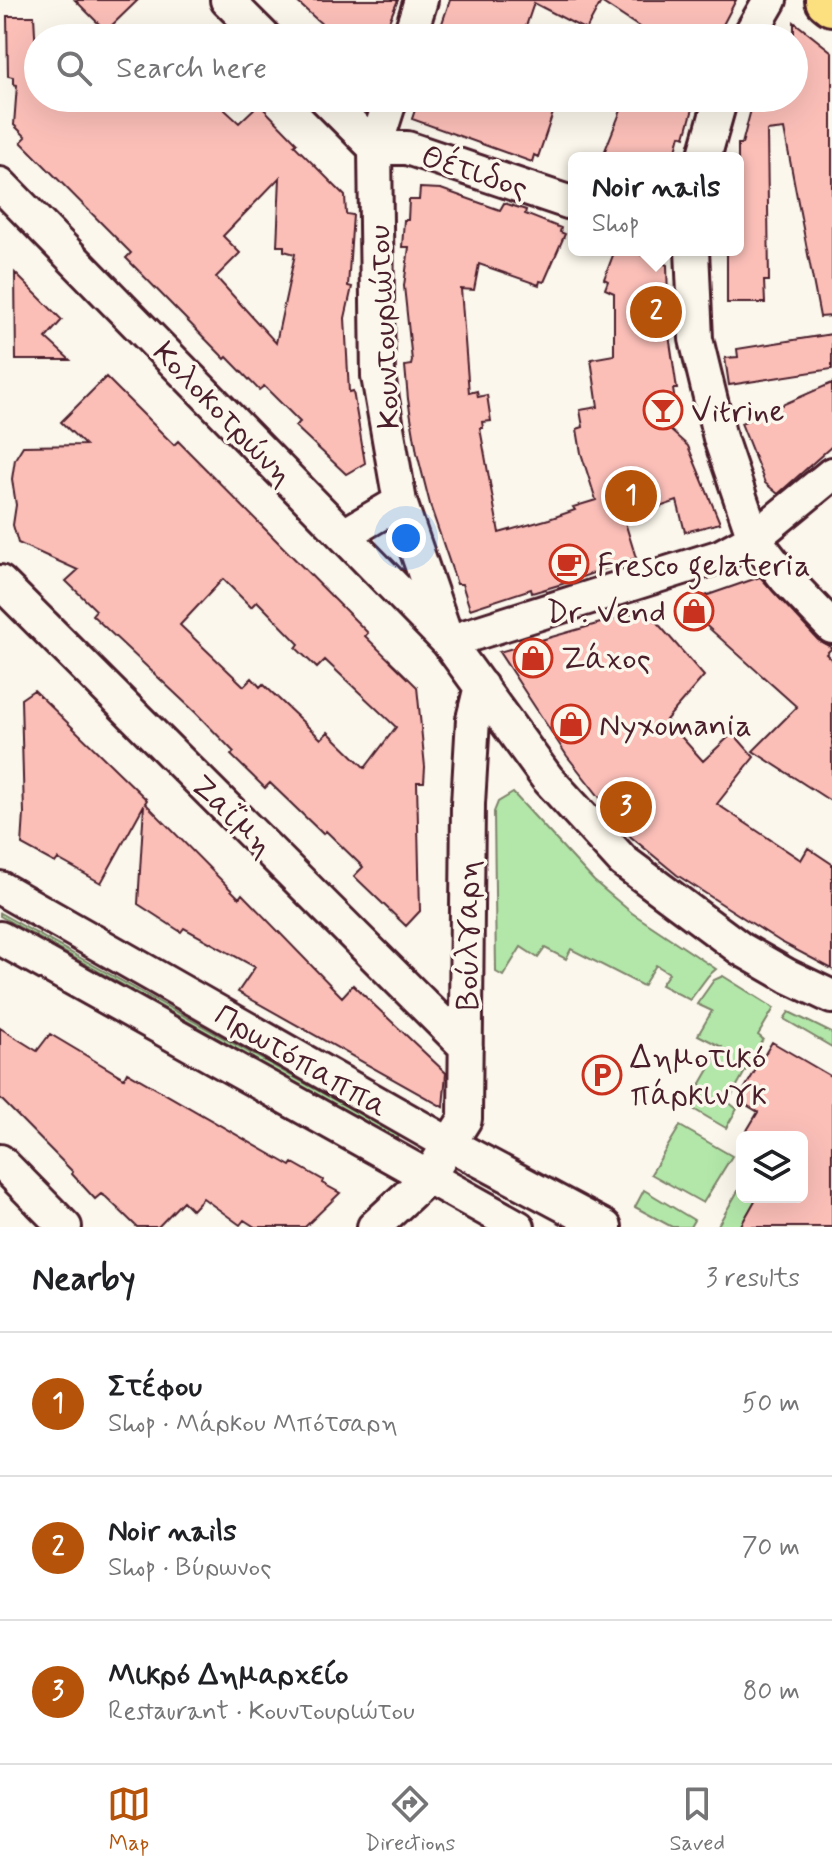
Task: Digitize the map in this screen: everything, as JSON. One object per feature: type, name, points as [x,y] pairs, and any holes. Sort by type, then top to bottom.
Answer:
[{"type":"main road","points":[[827,0],[832,4]]},
{"type":"street","points":[[227,0],[251,24]]},
{"type":"street","points":[[413,24],[421,0]]},
{"type":"street","points":[[756,24],[770,0]]},
{"type":"street","points":[[339,112],[375,148]]},
{"type":"street","name":"Κουντουριώτου","points":[[387,112],[375,148],[378,376],[400,502],[448,642],[547,778],[623,861],[741,949],[832,997]]},
{"type":"street","points":[[706,152],[717,112]]},
{"type":"street","name":"Θέτιδος","points":[[375,148],[407,148],[568,202]]},
{"type":"street","name":"Κολοκοτρώνη","points":[[0,184],[448,642]]},
{"type":"street","points":[[692,256],[696,339],[720,438],[754,538],[786,579],[832,627]]},
{"type":"street","points":[[448,642],[721,556],[754,538],[832,474]]},
{"type":"street","points":[[344,535],[400,502]]},
{"type":"street","name":"Ζαΐμη","points":[[0,582],[466,1047]]},
{"type":"street","name":"Βούλγαρη","points":[[374,1227],[429,1176],[465,1119],[468,804],[473,719],[481,686]]},
{"type":"street","name":"Πρωτόπαππα","points":[[0,888],[451,1145],[605,1227]]},
{"type":"street","name":"Πρωτόπαππα","points":[[0,938],[518,1227]]},
{"type":"street","points":[[0,1161],[65,1227]]},
{"type":"green space","points":[[513,793],[594,881],[632,913],[716,969],[690,1000],[661,985],[669,973],[656,965],[643,986],[571,949],[566,959],[545,948],[538,958],[521,947],[503,976],[496,972],[494,812],[498,802]]},
{"type":"green space","points":[[0,913],[399,1136],[397,1139],[0,916]]},
{"type":"green space","points":[[723,976],[774,1008],[758,1035],[763,1039],[728,1102],[737,1109],[726,1128],[688,1106],[722,1047],[698,1035],[712,1011],[697,1004],[714,980]]},
{"type":"green space","points":[[789,1012],[832,1033],[832,1047],[784,1019]]},
{"type":"green space","points":[[680,1126],[732,1156],[703,1203],[651,1174]]},
{"type":"green space","points":[[644,1190],[694,1220],[690,1227],[672,1227],[635,1207]]},
{"type":"green space","points":[[736,1194],[736,1203],[754,1203],[741,1227],[717,1227]]},
{"type":"building","points":[[75,0],[138,0],[113,24],[99,24]]},
{"type":"building","points":[[295,0],[398,0],[388,24],[322,24]]},
{"type":"building","points":[[450,0],[736,0],[723,24],[635,24],[601,2],[589,24],[574,24],[534,3],[527,24],[442,24]]},
{"type":"building","points":[[7,16],[34,16],[34,24],[24,24],[24,112],[227,112],[239,123],[251,112],[267,112],[297,143],[294,145],[345,196],[346,214],[353,215],[348,286],[352,287],[345,318],[349,392],[353,391],[365,463],[346,474],[295,426],[300,422],[264,386],[259,390],[227,357],[225,359],[126,258],[131,253],[21,142],[26,137],[14,125],[17,85],[13,84],[13,77],[8,76]],"holes":[[[280,177],[277,246],[284,246],[284,251],[295,254],[276,343],[216,277],[240,253],[223,236]]]},
{"type":"building","points":[[808,33],[832,52],[832,316],[820,317],[784,129],[767,131],[769,281],[764,281],[765,303],[727,303],[727,256],[744,256],[744,152],[738,152],[738,144],[742,144],[750,112],[808,112]]},
{"type":"building","points":[[414,112],[553,112],[538,157],[534,155],[532,162],[412,119]]},
{"type":"building","points":[[620,112],[692,112],[685,137],[680,135],[676,152],[604,152]]},
{"type":"building","points":[[420,188],[441,189],[500,210],[504,203],[526,210],[525,214],[561,228],[560,232],[565,234],[544,282],[540,281],[539,285],[479,264],[474,290],[461,289],[469,393],[477,391],[478,397],[487,395],[491,421],[482,422],[483,428],[480,428],[499,533],[549,519],[596,500],[577,429],[583,427],[580,410],[598,407],[591,359],[614,355],[614,293],[605,289],[608,281],[604,279],[613,256],[645,256],[667,265],[669,335],[677,389],[673,389],[676,410],[669,429],[688,446],[720,523],[685,532],[677,501],[624,519],[636,558],[562,584],[532,593],[531,589],[470,609],[462,584],[457,584],[431,508],[408,399],[405,366],[411,365],[412,361],[404,286],[409,247],[402,247],[409,200],[419,200]]},
{"type":"building","points":[[15,273],[62,320],[46,338],[70,360],[16,360]]},
{"type":"building","points":[[832,334],[832,369],[729,385],[725,358],[738,357],[737,349]]},
{"type":"building","points":[[106,377],[174,445],[178,441],[368,633],[365,636],[417,687],[425,767],[424,782],[417,782],[420,911],[406,926],[354,876],[363,867],[270,783],[265,788],[231,755],[234,752],[196,713],[92,615],[96,610],[66,581],[78,570],[18,543],[13,525],[15,459],[23,446],[85,445],[61,422]],"holes":[[[223,579],[251,607],[257,601],[299,644],[296,648],[317,668],[325,660],[396,727],[365,768],[328,732],[321,739],[263,684],[260,687],[252,678],[244,686],[180,625]]]},
{"type":"building","points":[[832,383],[832,446],[778,494],[765,483],[741,423]]},
{"type":"building","points":[[760,577],[818,640],[832,648],[826,654],[832,660],[832,802],[753,751],[797,707],[682,604]]},
{"type":"building","points":[[646,610],[704,676],[666,720],[703,761],[733,733],[754,757],[717,804],[801,860],[808,848],[832,864],[832,969],[781,942],[677,875],[631,837],[567,756],[499,652]]},
{"type":"building","points":[[34,690],[147,800],[145,803],[239,898],[242,894],[342,997],[353,985],[446,1073],[443,1107],[238,992],[255,967],[184,928],[181,932],[138,904],[144,805],[101,883],[58,859],[55,863],[22,845],[21,699]]},
{"type":"building","points":[[0,1028],[37,1051],[50,1034],[124,1078],[127,1072],[291,1166],[293,1163],[340,1193],[305,1227],[255,1227],[244,1220],[240,1225],[203,1198],[192,1210],[183,1201],[158,1227],[137,1227],[106,1197],[101,1194],[95,1199],[73,1172],[0,1098]]},
{"type":"building","points":[[772,1042],[832,1077],[832,1227],[740,1227],[754,1203],[808,1203],[808,1131],[747,1131],[758,1112],[738,1100]]},
{"type":"place","name":"Noir nails","points":[[656,312]]},
{"type":"place","name":"Vitrine","points":[[663,410]]},
{"type":"place","name":"Στέφου","points":[[631,496]]},
{"type":"place","name":"Fresco gelateria","points":[[569,564]]},
{"type":"place","name":"Dr. Vend","points":[[694,611]]},
{"type":"place","name":"Ζάχος","points":[[533,658]]},
{"type":"place","name":"Nyxomania","points":[[571,724]]},
{"type":"place","name":"Μικρό Δημαρχείο","points":[[626,807]]},
{"type":"place","name":"Δημοτικό πάρκινγκ","points":[[602,1075]]}]
